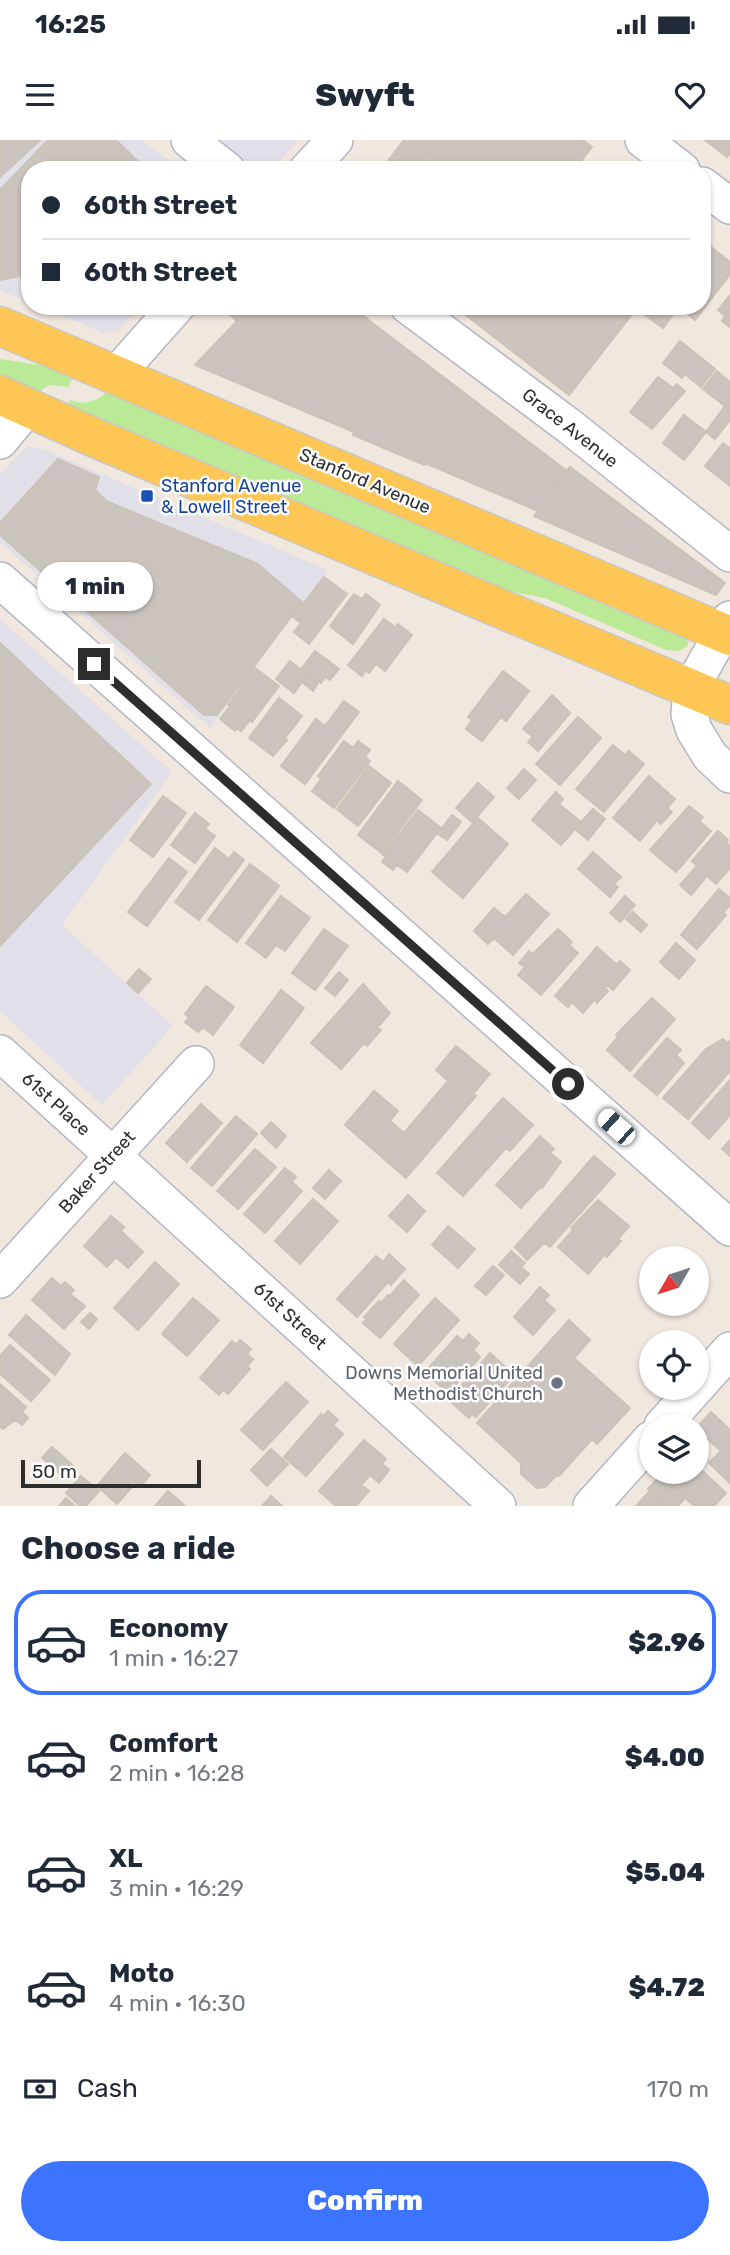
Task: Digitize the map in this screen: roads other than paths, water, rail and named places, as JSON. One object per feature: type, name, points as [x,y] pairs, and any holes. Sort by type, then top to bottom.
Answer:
[{"type":"main road","name":"Stanford Avenue","points":[[0,326],[727,629]]},
{"type":"main road","points":[[14,401],[100,440],[730,705]]},
{"type":"street","points":[[188,140],[215,161]]},
{"type":"street","points":[[315,161],[335,140]]},
{"type":"street","points":[[643,140],[670,161]]},
{"type":"street","points":[[711,192],[730,206]]},
{"type":"street","points":[[115,376],[169,315]]},
{"type":"street","name":"Grace Avenue","points":[[420,315],[569,426],[730,554]]},
{"type":"street","points":[[0,441],[14,401]]},
{"type":"street","points":[[0,580],[730,1228]]},
{"type":"street","points":[[727,629],[691,688],[689,714],[694,730],[710,757],[730,775]]},
{"type":"street","name":"61st Place","points":[[0,1053],[112,1155]]},
{"type":"street","name":"Baker Street","points":[[0,1280],[195,1064]]},
{"type":"street","name":"61st Street","points":[[112,1155],[498,1506]]},
{"type":"street","points":[[673,1414],[730,1350]]},
{"type":"street","points":[[591,1506],[639,1452]]},
{"type":"place","name":"Stanford Avenue & Lowell Street","points":[[147,496]]},
{"type":"place","name":"Downs Memorial United Methodist Church","points":[[557,1383]]}]
